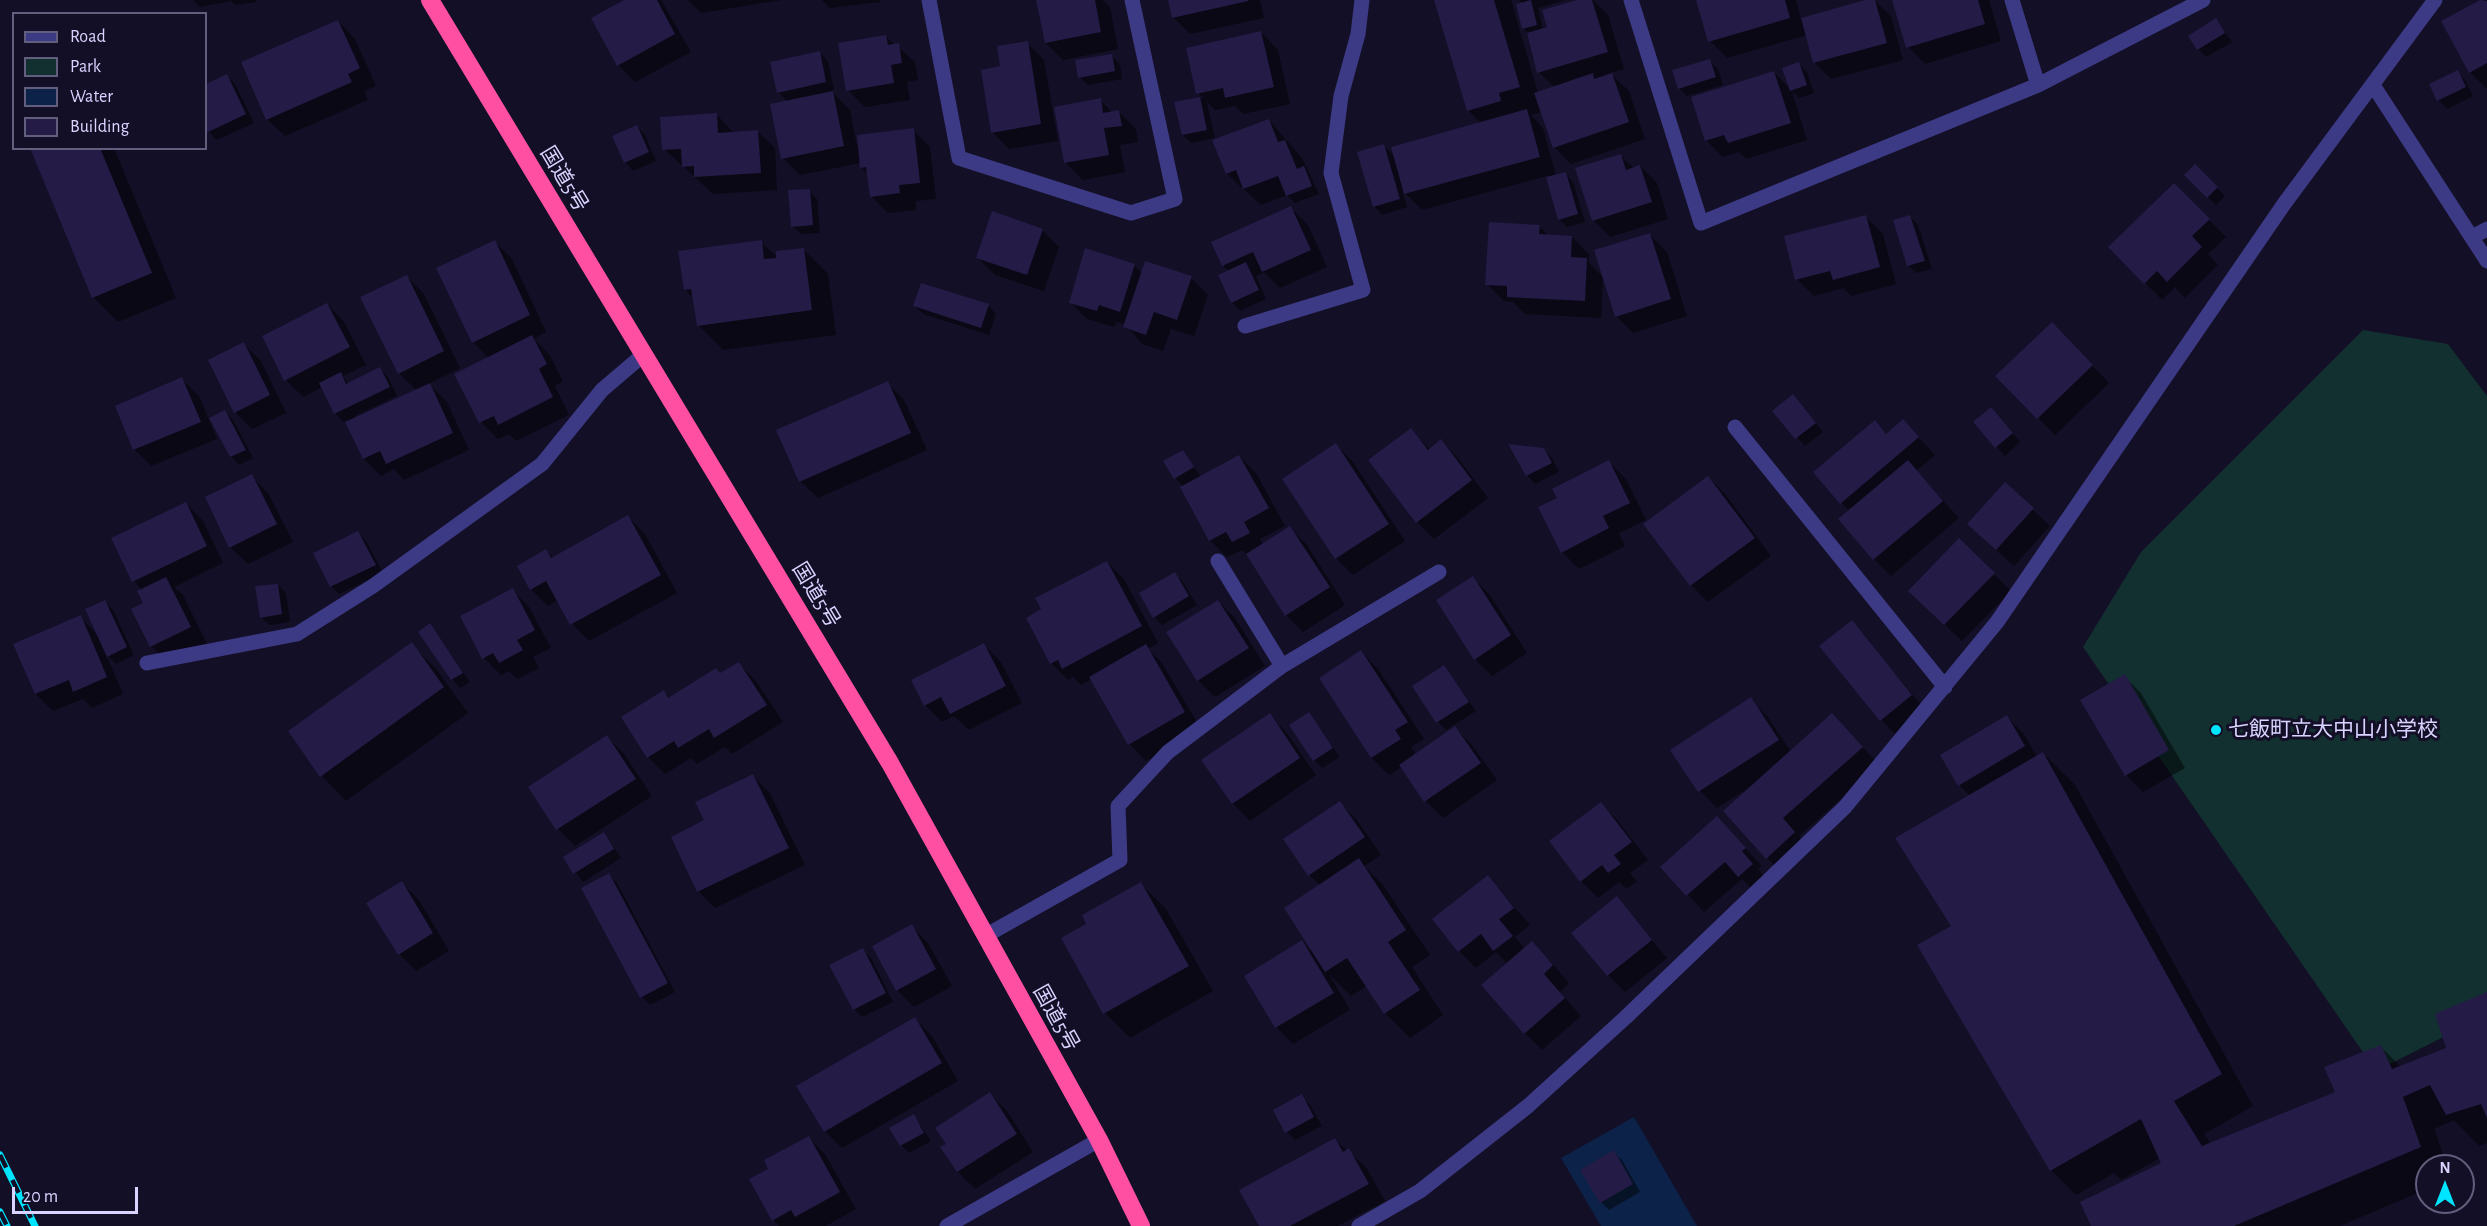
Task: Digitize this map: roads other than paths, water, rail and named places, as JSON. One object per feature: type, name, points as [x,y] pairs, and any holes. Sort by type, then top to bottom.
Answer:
[{"type":"highway","name":"国道5号","points":[[430,0],[890,763],[1099,1140],[1141,1226]]},
{"type":"street","points":[[929,0],[959,158],[1131,213],[1175,199],[1132,0]]},
{"type":"street","points":[[1245,326],[1363,290],[1331,173],[1341,96],[1358,34],[1362,0]]},
{"type":"street","points":[[1631,0],[1701,223],[2038,85],[2203,0]]},
{"type":"street","points":[[2012,0],[2038,85]]},
{"type":"street","points":[[1359,1226],[1429,1184],[1528,1106],[1626,1017],[1845,807],[1997,622],[2284,204],[2435,0]]},
{"type":"street","points":[[2373,84],[2487,261]]},
{"type":"street","points":[[2472,237],[2487,229]]},
{"type":"street","points":[[147,663],[297,634],[372,586],[542,464],[602,390],[644,355]]},
{"type":"street","points":[[1735,427],[1945,687]]},
{"type":"street","points":[[1218,561],[1282,666]]},
{"type":"street","points":[[985,936],[1120,860],[1118,806],[1168,752],[1282,666],[1440,572]]},
{"type":"street","points":[[947,1226],[1099,1140]]},
{"type":"water","points":[[1634,1117],[1697,1226],[1601,1226],[1561,1158]]},
{"type":"railway","points":[[0,1155],[35,1226]]},
{"type":"railway","points":[[0,1212],[7,1226]]},
{"type":"place","name":"七飯町立大中山小学校","points":[[2216,730]]}]
